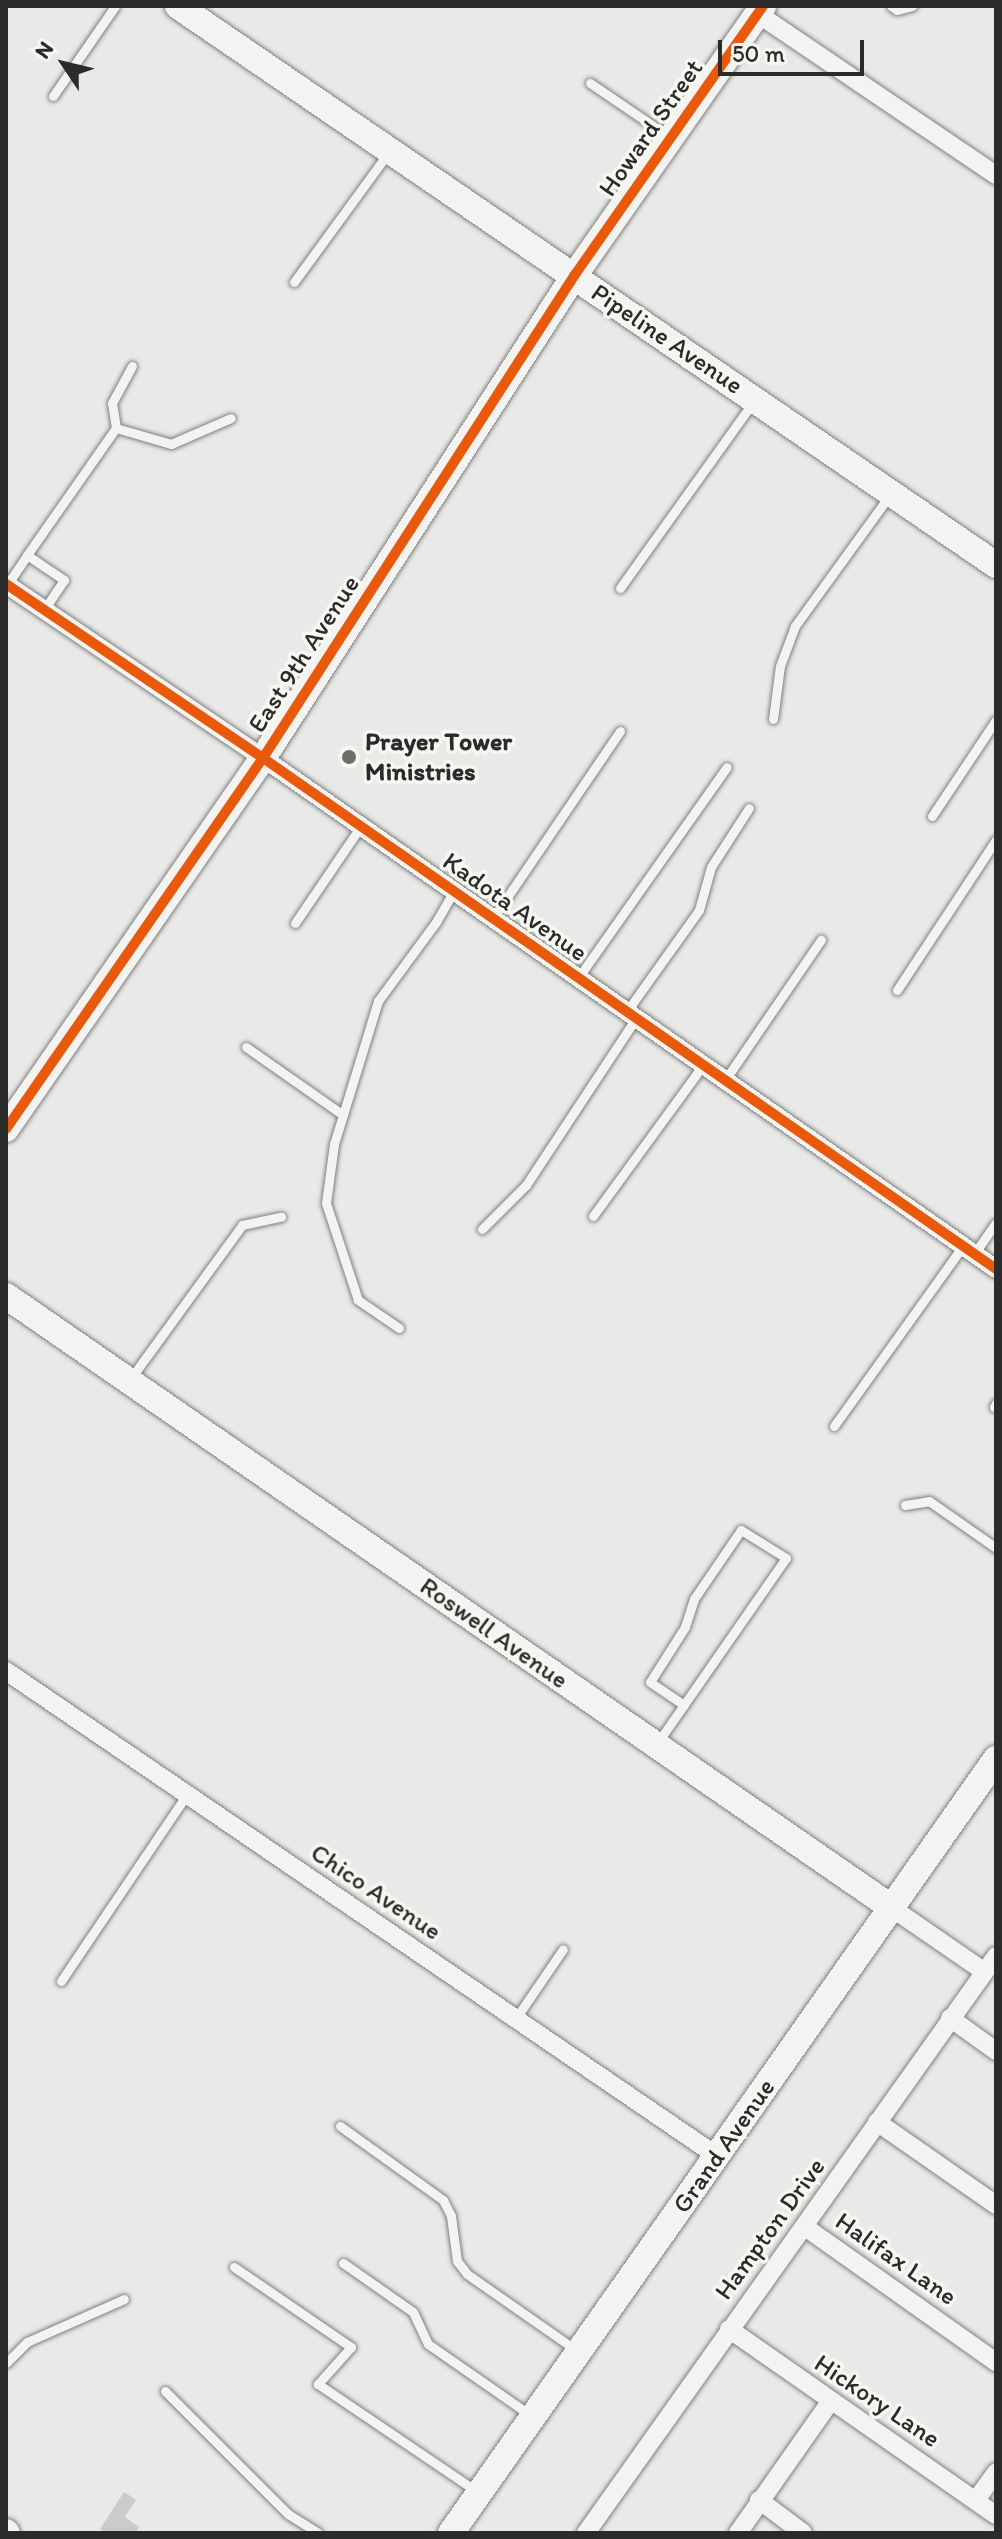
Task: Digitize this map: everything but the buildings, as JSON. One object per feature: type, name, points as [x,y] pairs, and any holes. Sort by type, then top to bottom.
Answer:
[{"type":"street","name":"Pipeline Avenue","points":[[192,10],[390,150],[996,565]]},
{"type":"street","name":"Howard Street","points":[[574,276],[760,10]]},
{"type":"street","points":[[760,10],[996,175]]},
{"type":"street","name":"East 9th Avenue","points":[[6,1129],[263,758],[574,276]]},
{"type":"street","name":"Kadota Avenue","points":[[6,585],[263,758],[996,1269]]},
{"type":"street","name":"Roswell Avenue","points":[[6,1296],[982,1970]]},
{"type":"street","name":"Chico Avenue","points":[[6,1671],[717,2156]]},
{"type":"street","name":"Grand Avenue","points":[[451,2533],[996,1759]]},
{"type":"street","name":"Hampton Drive","points":[[586,2533],[729,2329],[805,2227],[982,1970],[996,1956]]},
{"type":"street","points":[[950,2018],[996,2051]]},
{"type":"street","points":[[877,2122],[996,2205]]},
{"type":"street","name":"Halifax Lane","points":[[805,2227],[996,2362]]},
{"type":"street","name":"Hickory Lane","points":[[729,2329],[996,2515]]},
{"type":"street","points":[[738,2533],[830,2402]]},
{"type":"street","points":[[976,2500],[996,2472]]},
{"type":"street","points":[[759,2500],[803,2533]]},
{"type":"lane","points":[[53,96],[115,6]]},
{"type":"lane","points":[[891,6],[897,10],[912,6]]},
{"type":"lane","points":[[590,83],[671,138]]},
{"type":"lane","points":[[294,282],[390,150]]},
{"type":"lane","points":[[6,585],[116,428],[112,403],[132,366]]},
{"type":"lane","points":[[620,588],[755,400]]},
{"type":"lane","points":[[116,428],[171,444],[231,418]]},
{"type":"lane","points":[[773,719],[780,666],[795,626],[892,493]]},
{"type":"lane","points":[[27,555],[64,580],[44,610]]},
{"type":"lane","points":[[932,816],[996,720]]},
{"type":"lane","points":[[493,918],[620,731]]},
{"type":"lane","points":[[578,978],[727,767]]},
{"type":"lane","points":[[482,1229],[526,1185],[699,910],[711,867],[749,808]]},
{"type":"lane","points":[[295,923],[361,826]]},
{"type":"lane","points":[[897,990],[996,840]]},
{"type":"lane","points":[[399,1328],[358,1300],[326,1203],[334,1144],[378,1001],[436,922],[454,891]]},
{"type":"lane","points":[[725,1080],[821,940]]},
{"type":"lane","points":[[246,1047],[343,1115]]},
{"type":"lane","points":[[593,1216],[703,1065]]},
{"type":"lane","points":[[129,1381],[242,1225],[281,1217]]},
{"type":"lane","points":[[834,1426],[969,1250],[996,1223]]},
{"type":"lane","points":[[905,1505],[929,1501],[996,1548]]},
{"type":"lane","points":[[656,1745],[684,1705],[786,1558],[741,1530],[694,1599],[685,1627],[650,1682],[684,1705]]},
{"type":"lane","points":[[61,1981],[187,1794]]},
{"type":"lane","points":[[516,2018],[563,1949]]},
{"type":"lane","points":[[340,2126],[443,2200],[451,2216],[457,2261],[467,2274],[579,2351]]},
{"type":"lane","points":[[343,2263],[413,2312],[428,2344],[533,2417]]},
{"type":"lane","points":[[234,2267],[351,2347],[318,2384],[479,2493]]},
{"type":"lane","points":[[6,2363],[27,2342],[124,2299]]},
{"type":"lane","points":[[165,2391],[288,2514],[318,2533]]},
{"type":"cycle path","points":[[6,1129],[263,758],[574,276],[763,6]]},
{"type":"cycle path","points":[[6,584],[263,758],[996,1269]]},
{"type":"place","name":"Prayer Tower Ministries","points":[[349,757]]}]
